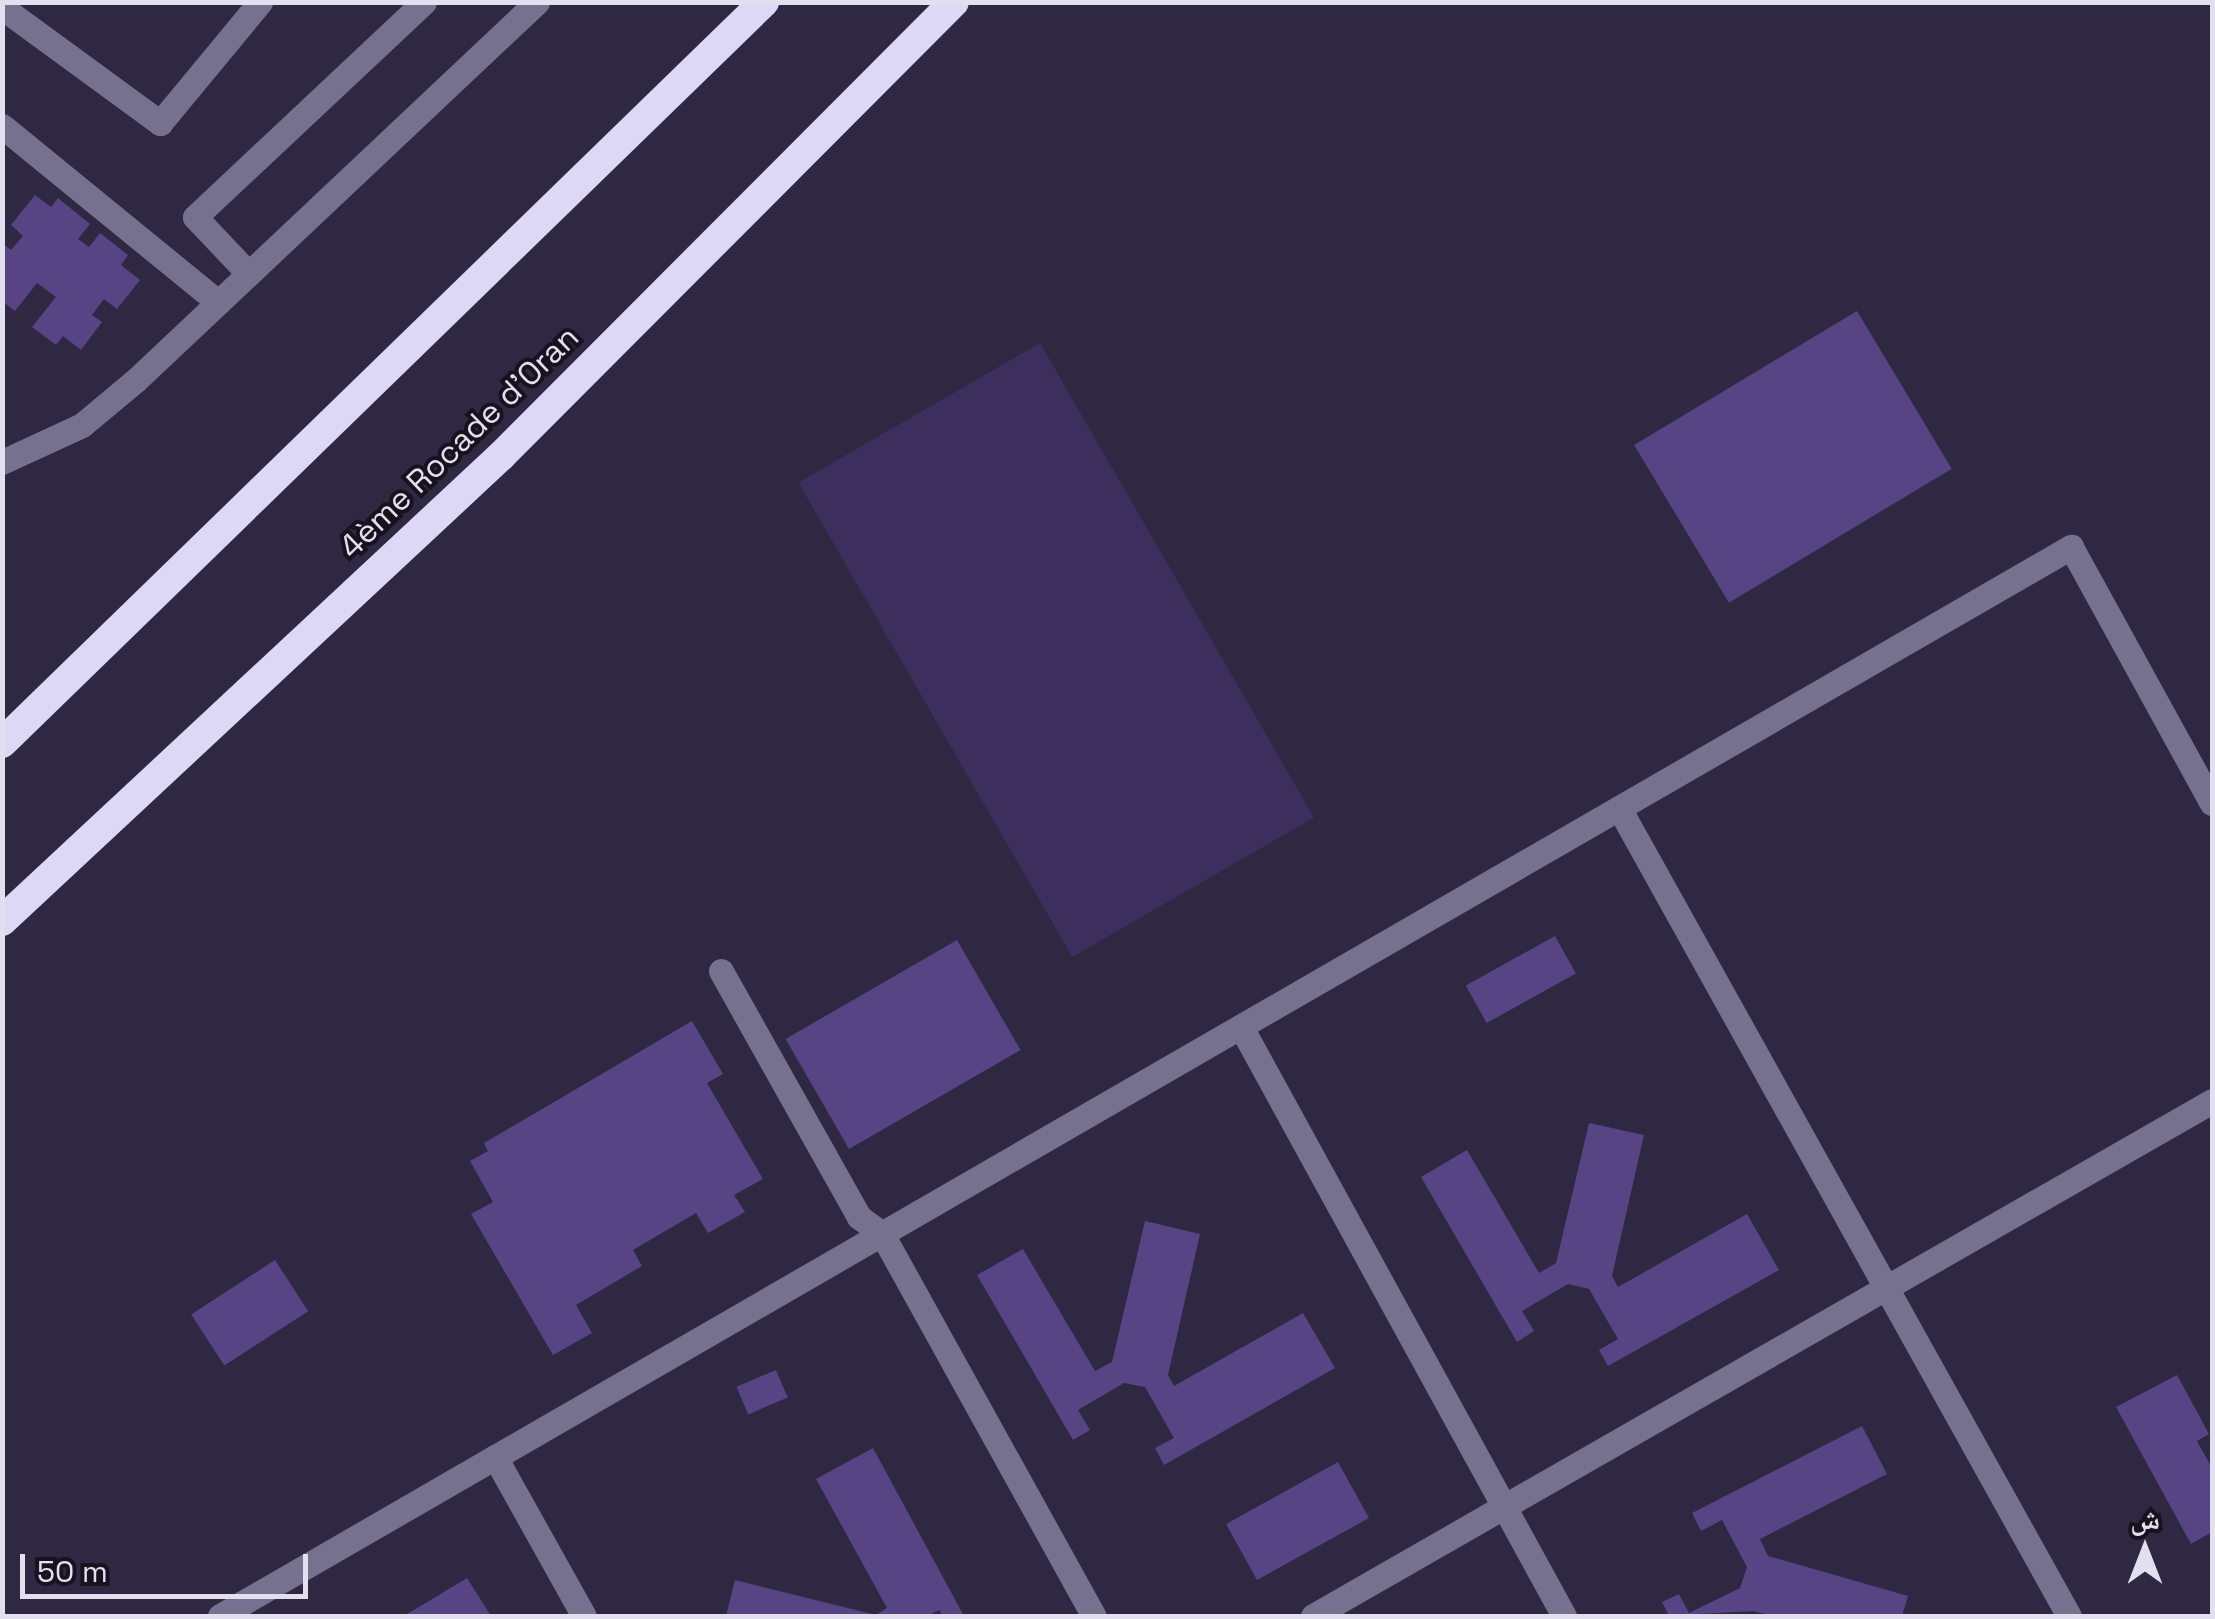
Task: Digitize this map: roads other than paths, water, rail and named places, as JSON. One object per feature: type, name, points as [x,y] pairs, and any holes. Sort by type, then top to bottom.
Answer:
[{"type":"highway","points":[[2,744],[764,2]]},
{"type":"highway","name":"4ème Rocade d'Oran","points":[[2,921],[501,456],[954,2]]},
{"type":"street","points":[[4,7],[160,123],[260,2]]},
{"type":"street","points":[[248,273],[195,217],[424,2]]},
{"type":"street","points":[[2,462],[82,425],[537,2]]},
{"type":"street","points":[[2,126],[218,302]]},
{"type":"street","points":[[220,1616],[2071,547],[2212,804]]},
{"type":"street","points":[[1619,808],[2069,1616]]},
{"type":"street","points":[[722,970],[858,1218],[882,1234],[1094,1616]]},
{"type":"street","points":[[1241,1026],[1564,1616]]},
{"type":"street","points":[[1314,1616],[2212,1101]]},
{"type":"street","points":[[495,1457],[584,1616]]}]
